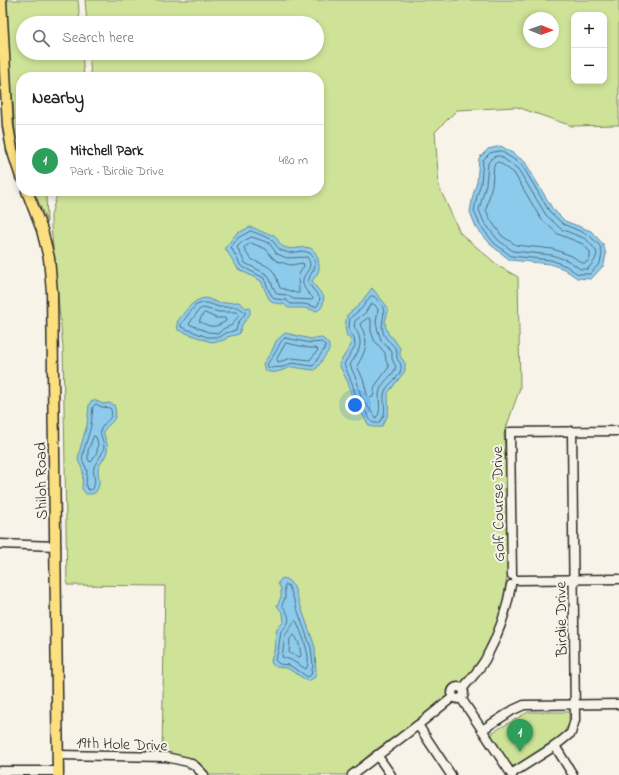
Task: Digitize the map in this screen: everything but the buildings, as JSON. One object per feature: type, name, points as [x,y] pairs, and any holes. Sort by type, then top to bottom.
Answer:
[{"type":"main road","points":[[1,0],[8,126],[16,161]]},
{"type":"main road","name":"Shiloh Road","points":[[28,196],[42,230],[49,258],[51,277],[56,546],[58,773]]},
{"type":"street","points":[[572,431],[619,431]]},
{"type":"street","name":"Golf Course Drive","points":[[457,698],[464,695],[462,690],[484,661],[497,635],[506,610],[513,580],[510,432],[572,431]]},
{"type":"street","name":"Birdie Drive","points":[[512,774],[554,746],[570,733],[575,720],[572,431]]},
{"type":"street","points":[[0,544],[56,546]]},
{"type":"street","points":[[513,580],[619,579]]},
{"type":"street","points":[[352,775],[418,725],[457,698],[482,730],[512,774]]},
{"type":"street","points":[[482,730],[513,710],[524,705],[619,704]]},
{"type":"street","points":[[418,725],[451,775]]},
{"type":"street","points":[[554,746],[573,775]]},
{"type":"street","name":"19th Hole Drive","points":[[58,755],[166,757],[188,762],[196,766],[204,775]]},
{"type":"street","points":[[378,755],[391,775]]},
{"type":"street","points":[[0,771],[58,773]]},
{"type":"green space","points":[[6,0],[78,0],[79,16],[16,16],[16,60],[83,60],[84,72],[16,72],[16,142],[9,61]]},
{"type":"green space","points":[[85,0],[619,0],[619,125],[572,126],[517,107],[457,110],[435,132],[439,187],[460,233],[500,267],[518,277],[520,388],[504,434],[507,485],[508,570],[501,616],[479,662],[468,678],[419,720],[372,752],[346,775],[209,775],[189,760],[162,754],[165,586],[67,585],[63,347],[51,215],[57,196],[324,196],[324,72],[91,72],[90,60],[324,60],[324,16],[86,16]]},
{"type":"green space","points":[[36,196],[46,196],[47,222]]},
{"type":"green space","points":[[528,712],[569,712],[569,724],[561,737],[518,767],[510,765],[491,738],[493,732]]},
{"type":"water","points":[[501,146],[525,162],[552,208],[565,221],[591,231],[603,244],[606,254],[604,265],[591,279],[577,278],[564,269],[550,264],[510,260],[492,246],[476,227],[470,212],[477,182],[479,158],[488,149]]},
{"type":"water","points":[[250,227],[274,235],[284,247],[304,247],[312,249],[318,261],[319,269],[312,282],[324,297],[321,308],[317,311],[304,308],[288,308],[284,304],[274,303],[269,299],[261,281],[238,269],[225,248],[236,234]]},
{"type":"water","points":[[372,288],[386,305],[388,311],[385,322],[386,328],[389,335],[400,348],[400,356],[405,363],[405,371],[388,393],[388,414],[381,427],[372,427],[368,424],[359,408],[353,402],[349,385],[339,364],[351,345],[350,338],[347,337],[345,327],[347,315],[358,306]]},
{"type":"water","points":[[206,298],[219,303],[239,302],[246,308],[250,307],[250,314],[242,325],[239,334],[227,337],[221,341],[211,342],[178,330],[177,322],[186,310],[193,303]]},
{"type":"water","points":[[285,333],[311,339],[322,338],[326,341],[329,345],[329,350],[317,368],[314,370],[292,367],[278,372],[268,372],[265,370],[263,364],[272,351],[276,341]]},
{"type":"water","points":[[94,400],[103,404],[109,403],[114,405],[116,411],[114,419],[104,432],[107,448],[98,470],[98,488],[96,492],[92,494],[86,494],[82,489],[83,471],[78,460],[87,425],[89,405],[91,401]]},
{"type":"water","points":[[284,578],[294,587],[315,647],[316,674],[314,678],[308,681],[287,668],[276,667],[272,664],[271,660],[274,652],[277,628],[284,622],[283,613],[277,606],[281,597],[281,589],[278,583]]},
{"type":"place","name":"Mitchell Park","points":[[520,752]]}]
